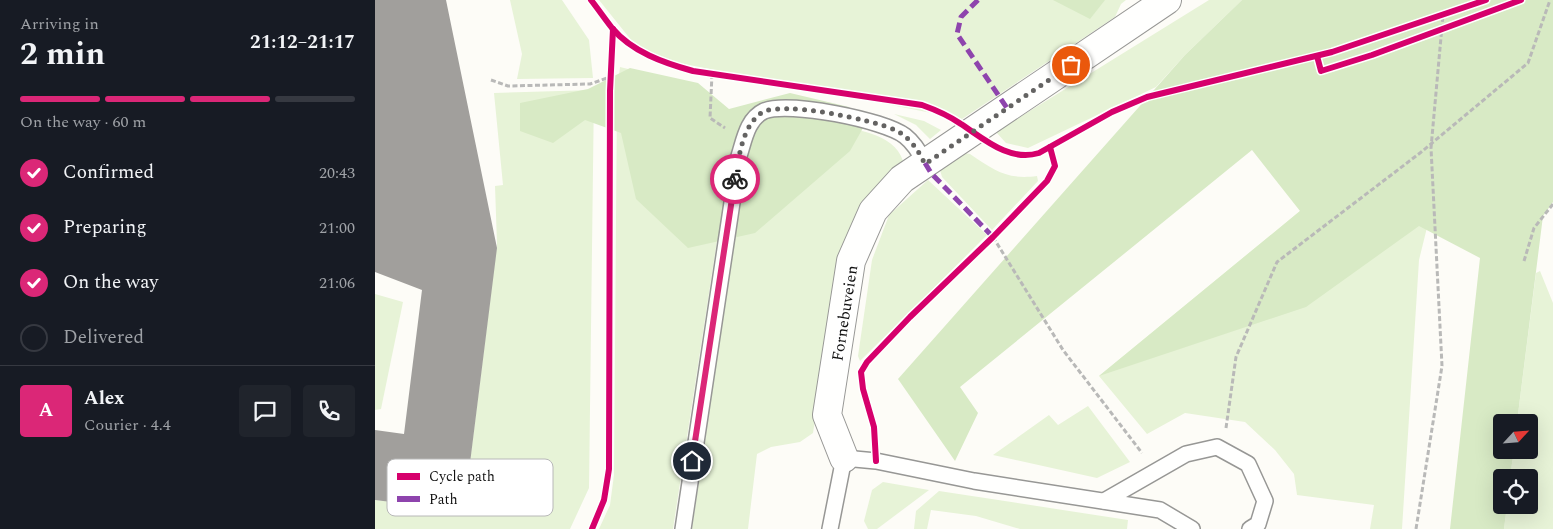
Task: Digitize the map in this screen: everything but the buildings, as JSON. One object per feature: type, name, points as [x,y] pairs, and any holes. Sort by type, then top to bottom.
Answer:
[{"type":"street","name":"Fornebuveien","points":[[843,458],[827,415],[851,260],[873,211],[902,179],[1167,0]]},
{"type":"lane","points":[[683,529],[739,156],[749,126],[765,111],[779,108],[807,110],[870,120],[896,130],[906,137],[918,150],[925,164]]},
{"type":"lane","points":[[1104,501],[1185,454],[1217,447],[1248,464],[1265,501],[1258,524],[1250,529]]},
{"type":"lane","points":[[830,529],[843,458],[1160,510],[1192,529]]},
{"type":"path","points":[[1219,449],[1228,422],[1236,357],[1277,262],[1432,143],[1528,63],[1550,0]]},
{"type":"path","points":[[1434,18],[1452,12]]},
{"type":"path","points":[[1416,529],[1442,366],[1432,143],[1440,30],[1443,15]]},
{"type":"path","points":[[1432,33],[1447,28]]},
{"type":"path","points":[[703,72],[722,75]]},
{"type":"path","points":[[712,74],[710,118],[744,141]]},
{"type":"path","points":[[491,80],[507,86],[590,84],[610,77]]},
{"type":"path","points":[[1524,261],[1534,228],[1553,204]]},
{"type":"path","points":[[987,244],[1000,230]]},
{"type":"path","points":[[993,237],[1063,350],[1156,471]]},
{"type":"green space","points":[[510,0],[562,0],[589,40],[593,78],[517,79],[522,54]]},
{"type":"green space","points":[[599,0],[1126,0],[1121,4],[1115,17],[962,119],[644,56]]},
{"type":"green space","points":[[1053,0],[1105,0],[1090,19]]},
{"type":"green space","points":[[1209,0],[1242,0],[1185,55],[1156,87],[1028,148],[1006,143],[996,132]]},
{"type":"green space","points":[[1242,0],[1553,0],[1553,202],[1543,216],[1518,414],[1493,414],[1493,459],[1513,459],[1511,469],[1493,469],[1493,514],[1506,514],[1504,529],[1450,529],[1480,258],[1419,226],[1306,307],[1099,376],[1300,211],[1252,150],[960,387],[978,413],[955,461],[898,379],[1185,55]]},
{"type":"green space","points":[[620,67],[701,87],[731,149],[673,529],[599,529],[610,505],[614,475],[617,93]]},
{"type":"green space","points":[[630,68],[698,83],[729,109],[790,93],[849,107],[863,128],[850,151],[755,233],[688,248],[636,199],[621,133],[585,120],[553,143],[520,131],[520,103],[588,89]]},
{"type":"green space","points":[[594,90],[589,488],[570,529],[375,529],[375,500],[387,501],[387,516],[553,516],[553,459],[470,459],[497,244],[495,186],[503,185],[494,93]]},
{"type":"green space","points":[[894,114],[924,121],[941,130],[930,139],[916,125]]},
{"type":"green space","points":[[828,123],[860,130],[882,138],[898,151],[903,161],[866,201],[826,350],[813,433],[800,442],[771,447],[757,454],[748,529],[692,529],[747,151]]},
{"type":"green space","points":[[1452,126],[1419,260],[1402,529],[1370,529],[1374,505],[1297,495],[1294,474],[1275,450],[1245,422],[1185,413],[1147,434],[1099,376],[1300,211]]},
{"type":"green space","points":[[965,153],[1009,175],[1037,176],[1038,181],[992,230],[942,177],[940,170]]},
{"type":"green space","points":[[928,180],[987,235],[860,361],[858,356],[872,260],[889,215]]},
{"type":"green space","points":[[1540,271],[1553,303],[1553,529],[1504,529],[1506,514],[1538,514],[1538,469],[1511,469],[1513,459],[1538,459],[1538,414],[1518,414],[1536,273]]},
{"type":"green space","points":[[375,294],[403,302],[381,409],[375,410]]},
{"type":"green space","points":[[1088,406],[1130,462],[1097,478],[993,455],[1049,415],[1058,425]]},
{"type":"green space","points":[[883,482],[929,490],[877,529],[868,529],[864,521],[872,490]]},
{"type":"green space","points":[[939,491],[1128,520],[1127,529],[1020,529],[976,516],[931,510],[927,529],[914,529],[916,511]]},
{"type":"marked path","points":[[978,0],[961,17],[957,34],[1007,108]]},
{"type":"marked path","points":[[925,163],[931,173],[993,237]]},
{"type":"cycle path","points":[[591,0],[612,28],[629,44],[649,56],[671,64],[693,71],[922,105],[951,118],[1007,152],[1028,155],[1039,153],[1112,112],[1147,97],[1332,52],[1486,0]]},
{"type":"cycle path","points":[[1317,56],[1321,71],[1372,55],[1521,0]]},
{"type":"cycle path","points":[[592,529],[604,500],[609,469],[610,91],[613,29]]},
{"type":"cycle path","points":[[876,461],[874,427],[863,389],[861,372],[867,362],[910,317],[993,237],[1047,181],[1055,166],[1050,147]]},
{"type":"way so far","points":[[735,179],[739,156],[749,126],[765,111],[779,108],[807,110],[870,120],[896,130],[906,137],[918,150],[925,164],[1071,65]]},
{"type":"route","points":[[692,461],[735,179]]}]
